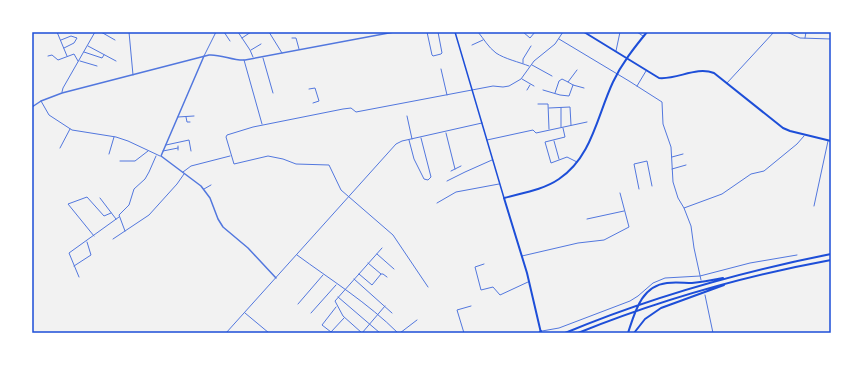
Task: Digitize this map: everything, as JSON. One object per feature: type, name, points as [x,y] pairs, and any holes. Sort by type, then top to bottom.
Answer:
[{"type":"highway","points":[[584,32],[589,33],[655,76],[662,78],[706,71],[714,73],[783,128],[830,141]]},
{"type":"highway","points":[[540,333],[529,282],[504,198],[554,182],[568,172],[578,162],[588,146],[617,73],[626,58],[647,32]]},
{"type":"highway","points":[[628,333],[639,302],[646,293],[654,287],[666,283],[695,283],[831,254]]},
{"type":"highway","points":[[578,333],[638,310],[744,278],[831,260]]},
{"type":"highway","points":[[565,333],[635,306],[737,275]]},
{"type":"highway","points":[[634,333],[644,320],[661,308],[744,278]]},
{"type":"main road","points":[[455,32],[504,198]]},
{"type":"street","points":[[58,32],[67,56]]},
{"type":"street","points":[[62,93],[63,88],[95,32]]},
{"type":"street","points":[[100,32],[115,40]]},
{"type":"street","points":[[129,32],[133,75]]},
{"type":"street","points":[[161,156],[204,56],[216,32]]},
{"type":"street","points":[[224,32],[230,41]]},
{"type":"street","points":[[238,32],[254,59]]},
{"type":"street","points":[[242,38],[251,32]]},
{"type":"street","points":[[269,32],[282,53]]},
{"type":"street","points":[[32,107],[41,101],[62,93],[204,56],[216,55],[236,60],[254,59],[394,32]]},
{"type":"street","points":[[427,32],[433,56],[442,53],[438,32]]},
{"type":"street","points":[[478,32],[485,43],[496,53],[530,66]]},
{"type":"street","points":[[522,32],[530,38],[535,32]]},
{"type":"street","points":[[428,287],[393,236],[341,190],[330,166],[327,164],[298,165],[268,156],[234,164],[230,156],[226,137],[227,135],[263,125],[343,109],[351,108],[356,112],[493,86],[509,86],[522,78],[530,66],[555,44],[563,32]]},
{"type":"street","points":[[616,51],[620,32]]},
{"type":"street","points":[[637,32],[644,36]]},
{"type":"street","points":[[727,83],[774,32]]},
{"type":"street","points":[[787,32],[805,38],[831,39]]},
{"type":"street","points":[[805,38],[806,32]]},
{"type":"street","points":[[61,40],[71,36],[77,38],[73,44],[64,48]]},
{"type":"street","points":[[292,38],[296,38],[300,50]]},
{"type":"street","points":[[559,39],[617,73],[662,102],[663,124],[671,145],[673,182],[691,226],[701,280]]},
{"type":"street","points":[[472,45],[484,40]]},
{"type":"street","points":[[250,50],[261,44]]},
{"type":"street","points":[[88,45],[116,61]]},
{"type":"street","points":[[523,63],[531,46]]},
{"type":"street","points":[[84,52],[102,58],[104,55]]},
{"type":"street","points":[[48,56],[53,55],[58,60],[74,54],[79,61],[96,66]]},
{"type":"street","points":[[263,57],[273,93]]},
{"type":"street","points":[[244,60],[263,125]]},
{"type":"street","points":[[532,64],[552,76]]},
{"type":"street","points":[[441,69],[447,95]]},
{"type":"street","points":[[568,82],[578,70]]},
{"type":"street","points":[[638,86],[646,71]]},
{"type":"street","points":[[522,78],[534,86]]},
{"type":"street","points":[[555,93],[559,81],[562,79],[573,85],[584,88]]},
{"type":"street","points":[[527,90],[531,84]]},
{"type":"street","points":[[543,90],[569,96],[573,85]]},
{"type":"street","points":[[309,89],[315,88],[319,101],[313,103]]},
{"type":"street","points":[[41,101],[49,115],[75,131],[114,136],[128,141],[161,156],[184,173],[204,189],[210,198],[218,220],[223,227],[248,248],[276,278]]},
{"type":"street","points":[[538,104],[548,104],[549,130]]},
{"type":"street","points":[[561,107],[562,127],[565,137],[545,142],[549,159],[551,163],[567,156],[578,162]]},
{"type":"street","points":[[549,108],[570,107],[571,125]]},
{"type":"street","points":[[178,118],[194,116]]},
{"type":"street","points":[[406,116],[412,139]]},
{"type":"street","points":[[186,117],[186,122],[190,122]]},
{"type":"street","points":[[487,140],[533,130],[536,133],[587,122]]},
{"type":"street","points":[[226,333],[396,144],[482,123]]},
{"type":"street","points":[[60,148],[70,128]]},
{"type":"street","points":[[446,131],[456,169]]},
{"type":"street","points":[[684,208],[723,194],[749,175],[764,171],[797,144],[804,135]]},
{"type":"street","points":[[109,154],[114,136]]},
{"type":"street","points":[[409,140],[414,159],[424,179],[428,180],[431,177],[420,137]]},
{"type":"street","points":[[165,145],[189,140],[191,151]]},
{"type":"street","points":[[554,140],[559,160]]},
{"type":"street","points":[[814,206],[830,141]]},
{"type":"street","points":[[162,151],[178,148]]},
{"type":"street","points":[[120,161],[135,161],[148,151]]},
{"type":"street","points":[[671,157],[683,154]]},
{"type":"street","points":[[79,277],[69,253],[119,217],[120,213],[130,203],[134,190],[145,179],[156,155]]},
{"type":"street","points":[[113,239],[149,215],[191,166],[230,156]]},
{"type":"street","points":[[447,181],[493,160]]},
{"type":"street","points":[[640,189],[634,164],[647,161],[652,186]]},
{"type":"street","points":[[672,169],[686,165]]},
{"type":"street","points":[[451,171],[461,166]]},
{"type":"street","points":[[437,203],[456,192],[500,184]]},
{"type":"street","points":[[204,189],[211,185]]},
{"type":"street","points":[[522,256],[578,243],[608,239],[629,228],[620,193]]},
{"type":"street","points":[[94,236],[68,204],[87,197],[104,216],[111,212]]},
{"type":"street","points":[[100,198],[116,219]]},
{"type":"street","points":[[587,219],[625,210]]},
{"type":"street","points":[[119,217],[125,232]]},
{"type":"street","points":[[74,266],[91,255],[86,241]]},
{"type":"street","points":[[382,248],[335,300],[344,318],[362,333],[385,306]]},
{"type":"street","points":[[376,254],[394,269]]},
{"type":"street","points":[[296,255],[344,290],[358,298],[399,333],[417,320]]},
{"type":"street","points":[[540,333],[559,328],[633,299],[650,285],[665,278],[700,276],[750,263],[797,255]]},
{"type":"street","points":[[368,263],[387,277]]},
{"type":"street","points":[[484,264],[475,267],[481,290],[493,287],[500,295],[529,282]]},
{"type":"street","points":[[359,274],[372,284],[381,274]]},
{"type":"street","points":[[298,304],[323,275]]},
{"type":"street","points":[[354,279],[392,313]]},
{"type":"street","points":[[311,313],[336,284]]},
{"type":"street","points":[[705,295],[713,333]]},
{"type":"street","points":[[338,298],[370,324],[378,333]]},
{"type":"street","points":[[337,306],[322,325],[331,332],[344,318]]},
{"type":"street","points":[[464,333],[457,310],[471,306]]},
{"type":"street","points":[[245,312],[269,333]]}]
